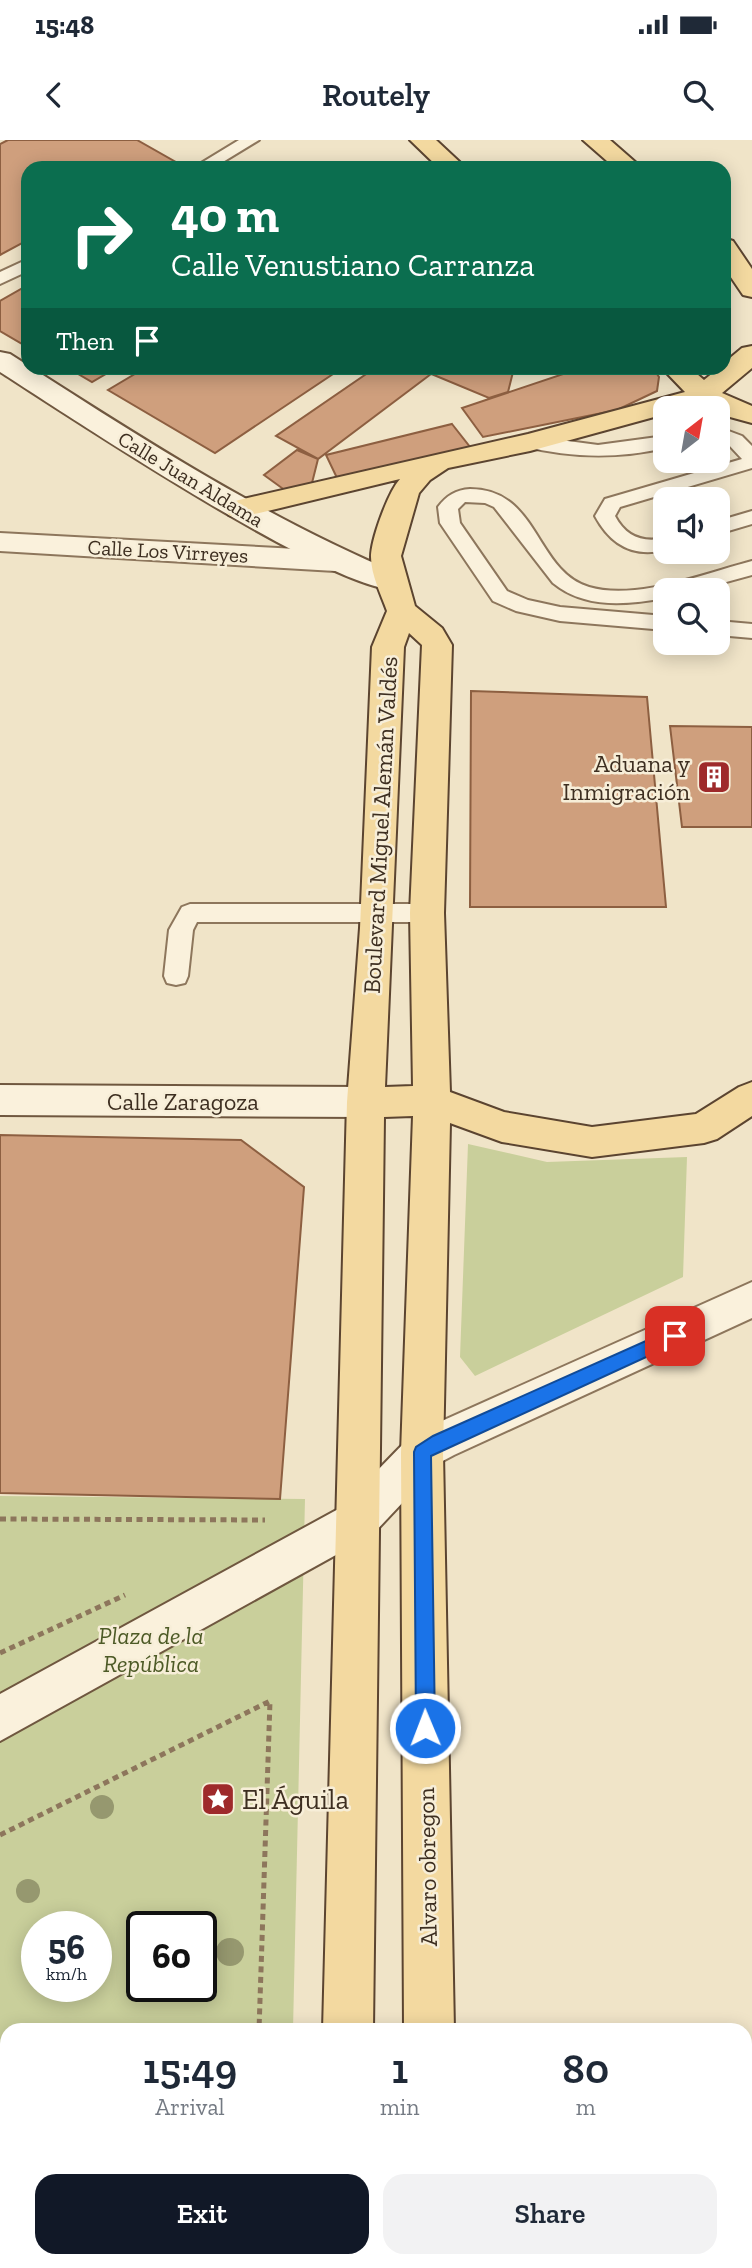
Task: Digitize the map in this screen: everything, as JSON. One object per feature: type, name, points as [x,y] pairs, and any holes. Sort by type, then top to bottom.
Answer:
[{"type":"main road","points":[[422,140],[446,161]]},
{"type":"main road","points":[[595,140],[621,161]]},
{"type":"main road","points":[[731,257],[752,289]]},
{"type":"main road","points":[[731,372],[752,354]]},
{"type":"main road","name":"Calle Juan Aldama","points":[[0,360],[21,373]]},
{"type":"main road","name":"Calle Juan Aldama","points":[[24,375],[239,509],[396,596]]},
{"type":"main road","points":[[682,375],[702,396],[727,375]]},
{"type":"main road","points":[[239,509],[530,442],[653,409]]},
{"type":"main road","points":[[730,410],[752,415]]},
{"type":"main road","points":[[396,596],[386,556],[405,491],[439,461]]},
{"type":"main road","name":"Calle Los Virreyes","points":[[0,542],[335,561]]},
{"type":"main road","name":"Boulevard Miguel Alemán Valdés","points":[[357,1521],[366,1102],[388,647],[396,596]]},
{"type":"main road","name":"Boulevard Miguel Alemán Valdés","points":[[396,596],[431,635],[436,645],[427,913],[432,1101],[422,1452]]},
{"type":"main road","points":[[366,1102],[432,1101],[502,1127],[592,1142],[704,1128],[752,1097]]},
{"type":"main road","name":"Calle Zaragoza","points":[[0,1100],[366,1102]]},
{"type":"main road","points":[[0,1719],[357,1521],[422,1452],[439,1442],[752,1299]]},
{"type":"main road","name":"Alvaro obregon","points":[[422,1452],[429,2023]]},
{"type":"main road","points":[[348,2023],[357,1521]]},
{"type":"lane","points":[[214,161],[251,140]]},
{"type":"lane","points":[[0,279],[21,268]]},
{"type":"lane","points":[[664,487],[752,460],[730,438]]},
{"type":"lane","points":[[530,442],[571,451],[605,452],[653,444]]},
{"type":"lane","points":[[653,490],[612,503],[605,516],[612,533],[631,544],[653,544]]},
{"type":"lane","points":[[653,591],[604,598],[580,592],[561,579],[500,502],[480,495],[460,496],[448,507],[450,523],[500,596],[523,606],[560,614],[653,622]]},
{"type":"lane","points":[[730,524],[752,517]]},
{"type":"lane","points":[[709,578],[752,568]]},
{"type":"lane","points":[[730,629],[752,631]]},
{"type":"lane","points":[[176,976],[181,930],[190,913],[427,913]]},
{"type":"path","points":[[0,1519],[274,1520]]},
{"type":"path","points":[[0,1653],[137,1589]]},
{"type":"path","points":[[0,1835],[270,1701],[259,2023]]},
{"type":"green space","points":[[468,1144],[547,1162],[687,1157],[683,1277],[475,1376],[460,1357]]},
{"type":"green space","name":"Plaza de la República","points":[[0,1496],[305,1499],[293,2023],[0,2023]]},
{"type":"building","points":[[8,140],[137,140],[174,161],[21,161],[21,244],[0,255],[0,144]]},
{"type":"building","points":[[21,289],[21,343],[0,331],[0,301]]},
{"type":"building","points":[[80,375],[104,375],[92,382]]},
{"type":"building","points":[[133,375],[332,375],[215,453],[108,390]]},
{"type":"building","points":[[365,375],[430,375],[318,459],[276,436]]},
{"type":"building","points":[[434,375],[512,375],[508,392],[489,398]]},
{"type":"building","points":[[560,375],[659,377],[657,391],[617,410],[483,437],[462,408]]},
{"type":"building","points":[[452,424],[470,447],[338,480],[326,455]]},
{"type":"building","points":[[297,450],[318,459],[312,483],[286,491],[264,475]]},
{"type":"building","points":[[471,691],[647,697],[666,907],[470,907]]},
{"type":"building","name":"Aduana y Inmigración","points":[[670,726],[752,727],[752,827],[682,827]]},
{"type":"building","points":[[0,1135],[241,1140],[304,1187],[280,1499],[0,1493]]},
{"type":"place","name":"Aduana y Inmigración","points":[[714,777]]},
{"type":"place","name":"El Águila","points":[[218,1799]]},
{"type":"route","points":[[425,1728],[422,1452],[675,1336]]}]
